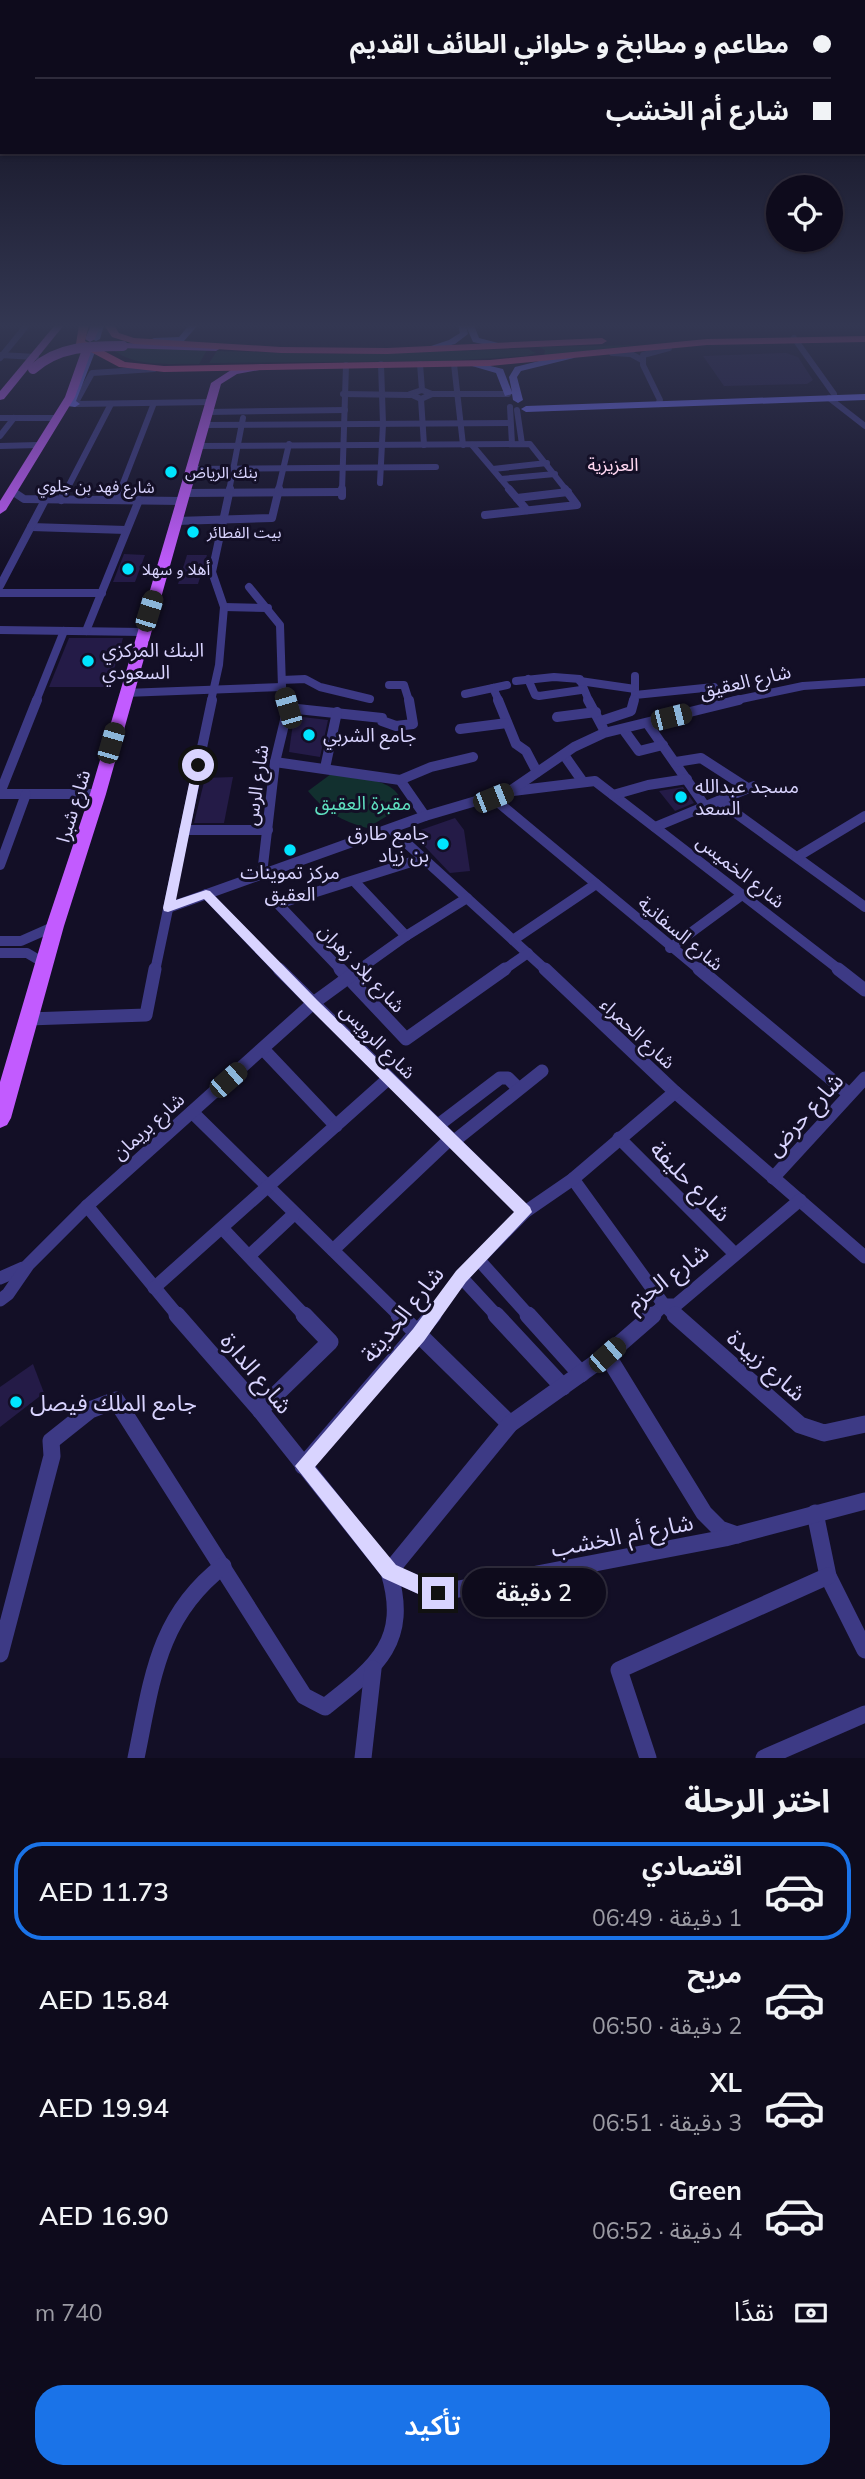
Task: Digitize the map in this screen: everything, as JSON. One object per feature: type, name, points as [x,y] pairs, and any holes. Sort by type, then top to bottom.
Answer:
[{"type":"main road","points":[[56,418],[58,407]]},
{"type":"main road","points":[[0,510],[63,407]]},
{"type":"main road","name":"شارع شبرا","points":[[0,1118],[55,926],[98,794],[209,407]]},
{"type":"street","points":[[61,500],[109,407]]},
{"type":"street","points":[[116,500],[152,407]]},
{"type":"street","points":[[175,407],[242,421],[509,424]]},
{"type":"street","points":[[380,483],[382,407]]},
{"type":"street","points":[[422,407],[424,445]]},
{"type":"street","points":[[459,407],[463,445]]},
{"type":"street","points":[[516,407],[509,424],[509,444],[521,466]]},
{"type":"street","points":[[517,407],[522,444]]},
{"type":"street","points":[[844,407],[865,426]]},
{"type":"street","points":[[207,413],[345,410],[343,468]]},
{"type":"street","points":[[0,418],[56,418]]},
{"type":"street","points":[[0,436],[14,418]]},
{"type":"street","points":[[29,1019],[146,1015],[219,666],[224,607],[212,572],[235,469],[242,421]]},
{"type":"street","points":[[176,521],[272,518],[289,444]]},
{"type":"street","points":[[0,446],[38,445]]},
{"type":"street","points":[[472,445],[527,510]]},
{"type":"street","points":[[196,446],[533,445],[577,505],[485,515]]},
{"type":"street","points":[[493,469],[547,463]]},
{"type":"street","points":[[190,469],[436,467]]},
{"type":"street","name":"شارع فهد بن جلوي","points":[[12,491],[24,499],[45,500],[139,500],[230,491],[342,494],[343,468]]},
{"type":"street","points":[[501,479],[555,474]]},
{"type":"street","points":[[528,477],[542,496]]},
{"type":"street","points":[[517,498],[568,492]]},
{"type":"street","points":[[0,586],[45,500]]},
{"type":"street","points":[[86,631],[139,500]]},
{"type":"street","points":[[31,527],[126,530]]},
{"type":"street","name":"شارع الرس","points":[[249,587],[280,625],[282,684],[288,708],[275,761],[262,874]]},
{"type":"street","points":[[0,593],[102,593]]},
{"type":"street","points":[[224,607],[268,608]]},
{"type":"street","points":[[0,630],[143,632]]},
{"type":"street","points":[[64,631],[0,794],[98,794]]},
{"type":"street","points":[[557,717],[598,717],[631,711],[635,676]]},
{"type":"street","points":[[465,694],[528,679],[554,677],[581,685],[635,692],[714,687]]},
{"type":"street","points":[[125,693],[213,691],[305,679],[320,687],[370,699]]},
{"type":"street","points":[[528,679],[535,695],[539,696],[581,685]]},
{"type":"street","name":"شارع العقيق","points":[[168,908],[391,828],[493,798],[510,791],[574,747],[604,733],[803,686],[865,682]]},
{"type":"street","points":[[288,708],[382,718],[382,721],[396,726],[413,724],[406,688],[404,685],[389,685]]},
{"type":"street","points":[[581,685],[604,733]]},
{"type":"street","points":[[493,688],[516,744],[526,751],[537,772]]},
{"type":"street","points":[[325,768],[337,712]]},
{"type":"street","points":[[460,729],[507,723]]},
{"type":"street","points":[[648,723],[705,806]]},
{"type":"street","points":[[623,729],[639,751],[663,745]]},
{"type":"street","name":"شارع الخميس","points":[[564,755],[589,781],[613,794],[865,990]]},
{"type":"street","points":[[275,761],[400,780],[430,767],[473,757]]},
{"type":"street","points":[[655,827],[752,788],[701,758],[676,762]]},
{"type":"street","points":[[613,794],[687,779]]},
{"type":"street","points":[[400,780],[425,817]]},
{"type":"street","points":[[510,791],[589,781]]},
{"type":"street","points":[[0,865],[26,794]]},
{"type":"street","name":"شارع السفانية","points":[[493,798],[670,948],[849,1094]]},
{"type":"street","points":[[719,801],[865,907]]},
{"type":"street","points":[[797,857],[865,817]]},
{"type":"street","name":"شارع الحمراء","points":[[391,828],[675,1092],[865,1257]]},
{"type":"street","points":[[184,831],[268,830]]},
{"type":"street","points":[[406,936],[354,881],[424,858]]},
{"type":"street","name":"شارع بلاد زهران","points":[[354,881],[278,904],[406,1039],[528,953]]},
{"type":"street","points":[[513,940],[596,884]]},
{"type":"street","points":[[853,898],[865,891]]},
{"type":"street","name":"شارع الرويس","points":[[206,894],[312,1004],[524,1212]]},
{"type":"street","points":[[670,948],[742,895]]},
{"type":"street","name":"شارع بريمان","points":[[28,1265],[87,1206],[312,1004],[406,936],[467,898]]},
{"type":"street","points":[[0,941],[21,941],[55,926]]},
{"type":"street","points":[[0,953],[27,953],[44,963]]},
{"type":"street","points":[[263,1049],[336,1126]]},
{"type":"street","points":[[332,1250],[452,1140],[542,1071]]},
{"type":"street","points":[[437,1126],[500,1078],[508,1078],[518,1087]]},
{"type":"street","name":"شارع حرض","points":[[773,1178],[865,1078]]},
{"type":"street","points":[[154,1288],[388,1079]]},
{"type":"street","name":"شارع الحديثة","points":[[303,1466],[418,1335],[461,1277],[524,1212],[573,1179],[675,1092]]},
{"type":"street","points":[[192,1112],[510,1424]]},
{"type":"street","name":"شارع حليفة","points":[[619,1138],[734,1253]]},
{"type":"street","name":"شارع زبيدة","points":[[573,1179],[664,1305],[800,1425],[824,1433],[858,1425]]},
{"type":"street","name":"شارع الحزم","points":[[389,1572],[510,1424],[607,1355],[664,1305],[676,1305],[734,1253],[800,1200]]},
{"type":"street","name":"شارع الدارة","points":[[87,1206],[260,1410],[389,1572]]},
{"type":"street","points":[[249,1256],[294,1214]]},
{"type":"street","points":[[222,1228],[330,1342],[260,1410]]},
{"type":"street","points":[[478,1259],[581,1374]]},
{"type":"street","points":[[0,1278],[28,1265]]},
{"type":"street","points":[[0,1300],[8,1294],[28,1265]]},
{"type":"street","points":[[461,1277],[563,1387]]},
{"type":"street","points":[[607,1355],[704,1513],[720,1529],[737,1535]]},
{"type":"street","points":[[0,1654],[52,1456],[51,1441],[90,1410],[116,1400],[304,1696],[325,1706],[373,1669],[389,1643],[397,1604],[389,1572]]},
{"type":"street","name":"شارع أم الخشب","points":[[389,1572],[438,1593],[737,1535],[865,1501]]},
{"type":"street","points":[[815,1513],[828,1576],[865,1650]]},
{"type":"street","points":[[136,1758],[161,1646],[181,1606],[207,1576],[223,1566]]},
{"type":"street","points":[[648,1758],[619,1670],[828,1576]]},
{"type":"street","points":[[363,1758],[373,1669]]},
{"type":"street","points":[[764,1758],[865,1714]]},
{"type":"green space","name":"مقبرة العقيق","points":[[331,774],[385,784],[400,797],[402,807],[367,828],[342,819],[321,805],[308,791]]},
{"type":"building","name":"أهلا و سهلا","points":[[124,554],[145,555],[135,582],[113,582]]},
{"type":"building","points":[[187,555],[207,555],[198,584],[178,584]]},
{"type":"building","name":"البنك المركزي السعودي","points":[[69,638],[123,638],[109,687],[49,687]]},
{"type":"building","name":"جامع الشربي","points":[[294,716],[328,720],[320,757],[289,752]]},
{"type":"building","points":[[233,777],[224,823],[194,823],[205,778]]},
{"type":"building","name":"مسجد عبدالله السعد","points":[[683,787],[694,803],[675,811],[659,791]]},
{"type":"building","name":"جامع طارق بن زياد","points":[[455,818],[464,830],[470,871],[450,873],[412,833]]},
{"type":"building","name":"جامع الملك فيصل","points":[[33,1364],[44,1393],[0,1427],[0,1387]]},
{"type":"place","name":"بنك الرياض","points":[[171,472]]},
{"type":"place","name":"بيت الفطائر","points":[[193,532]]},
{"type":"place","name":"أهلا و سهلا","points":[[128,569]]},
{"type":"place","name":"البنك المركزي السعودي","points":[[88,661]]},
{"type":"place","name":"جامع الشربي","points":[[309,735]]},
{"type":"place","name":"مسجد عبدالله السعد","points":[[681,797]]},
{"type":"place","name":"جامع طارق بن زياد","points":[[443,844]]},
{"type":"place","name":"مركز تموينات العقيق","points":[[290,850]]},
{"type":"place","name":"جامع الملك فيصل","points":[[16,1402]]},
{"type":"district","name":"العزيزية","points":[[613,464]]},
{"type":"route","points":[[198,765],[168,908],[206,894],[312,1004],[524,1212],[461,1277],[418,1335],[303,1466],[389,1572],[438,1593]]}]
